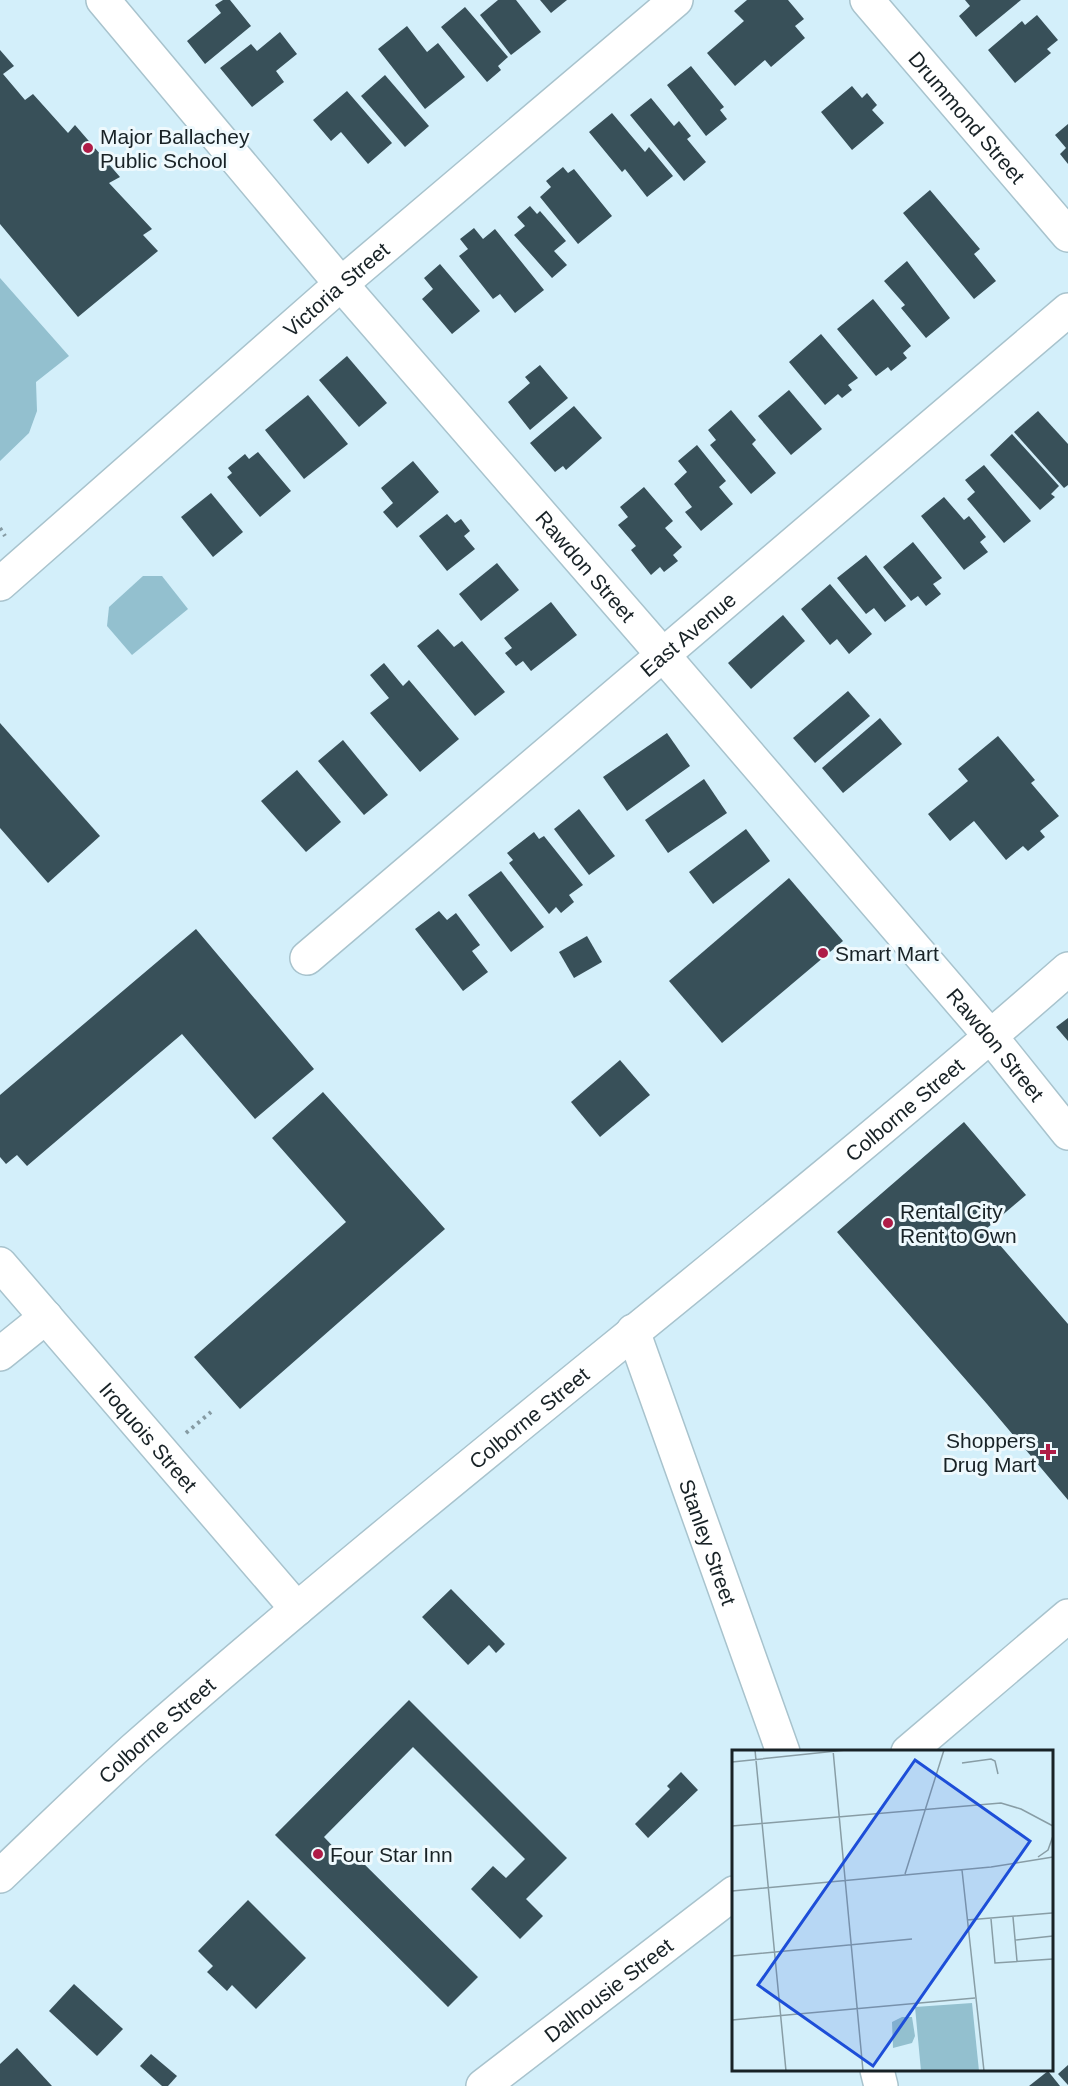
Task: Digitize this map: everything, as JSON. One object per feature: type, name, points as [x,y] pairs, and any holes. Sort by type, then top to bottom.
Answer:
[{"type":"street","name":"Rawdon Street","points":[[103,0],[341,284],[991,1037],[1068,1133]]},
{"type":"street","name":"Victoria Street","points":[[0,584],[341,284],[676,0]]},
{"type":"street","name":"Drummond Street","points":[[867,0],[1068,235]]},
{"type":"street","name":"East Avenue","points":[[307,958],[1068,310]]},
{"type":"street","name":"Colborne Street","points":[[0,1876],[131,1752],[297,1609],[633,1331],[789,1206],[991,1037],[1068,969]]},
{"type":"street","name":"Iroquois Street","points":[[0,1264],[297,1609]]},
{"type":"street","points":[[0,1354],[46,1317]]},
{"type":"street","name":"Stanley Street","points":[[633,1331],[782,1750]]},
{"type":"street","points":[[910,1750],[1068,1616]]},
{"type":"street","name":"Dalhousie Street","points":[[483,2086],[732,1895]]},
{"type":"street","points":[[877,2071],[881,2086]]},
{"type":"shaded area","points":[[0,278],[69,356],[36,382],[37,411],[29,433],[0,461]]},
{"type":"shaded area","points":[[143,576],[162,576],[188,609],[132,655],[107,626],[109,607]]},
{"type":"building","points":[[223,0],[230,0],[251,26],[205,64],[187,41],[221,13],[215,5]]},
{"type":"building","points":[[498,0],[516,0],[541,32],[511,55],[480,15]]},
{"type":"building","points":[[540,0],[567,0],[551,13]]},
{"type":"building","points":[[747,0],[788,0],[804,19],[795,26],[805,38],[771,67],[765,60],[735,86],[707,53],[744,21],[734,11]]},
{"type":"building","points":[[965,0],[1021,0],[976,37],[959,16],[970,6]]},
{"type":"building","points":[[465,7],[508,57],[498,66],[501,70],[487,82],[441,27]]},
{"type":"building","points":[[1037,15],[1058,40],[1047,49],[1051,53],[1015,83],[988,50],[1022,21],[1025,25]]},
{"type":"building","points":[[407,26],[427,52],[438,43],[465,77],[425,109],[378,49]]},
{"type":"building","points":[[280,32],[297,54],[276,71],[284,82],[252,107],[220,68],[251,44],[257,51]]},
{"type":"building","points":[[0,50],[14,66],[3,74],[25,100],[33,94],[68,133],[75,125],[120,177],[109,183],[152,229],[143,235],[158,251],[78,317],[0,224]]},
{"type":"building","points":[[691,66],[724,107],[720,110],[727,119],[706,136],[667,85]]},
{"type":"building","points":[[385,75],[429,126],[405,147],[361,96]]},
{"type":"building","points":[[852,86],[862,98],[867,93],[877,105],[872,110],[884,123],[852,150],[821,112]]},
{"type":"building","points":[[347,91],[392,143],[368,164],[341,132],[331,141],[313,120]]},
{"type":"building","points":[[651,98],[674,126],[679,121],[691,136],[687,139],[706,162],[684,181],[630,115]]},
{"type":"building","points":[[612,113],[645,152],[649,147],[673,176],[647,197],[625,169],[622,172],[589,132]]},
{"type":"building","points":[[1068,124],[1068,164],[1060,154],[1066,148],[1055,135]]},
{"type":"building","points":[[563,167],[568,173],[574,169],[612,216],[578,244],[540,197],[551,187],[546,181]]},
{"type":"building","points":[[930,190],[980,249],[974,254],[996,281],[974,299],[903,213]]},
{"type":"building","points":[[530,206],[537,214],[540,211],[566,241],[554,251],[567,265],[552,278],[514,235],[525,226],[517,217]]},
{"type":"building","points":[[474,228],[483,239],[495,229],[544,290],[515,313],[500,294],[493,299],[459,256],[468,249],[460,239]]},
{"type":"building","points":[[907,261],[950,318],[926,338],[901,308],[905,305],[884,281]]},
{"type":"building","points":[[440,264],[480,311],[452,334],[422,299],[433,289],[424,278]]},
{"type":"building","points":[[873,299],[911,346],[903,353],[907,358],[891,371],[888,367],[876,376],[837,329]]},
{"type":"building","points":[[821,334],[858,378],[848,385],[852,390],[842,398],[838,394],[825,405],[789,362]]},
{"type":"building","points":[[347,356],[387,403],[359,427],[319,380]]},
{"type":"building","points":[[540,365],[568,398],[530,430],[508,402],[530,383],[525,377]]},
{"type":"building","points":[[789,390],[822,429],[791,455],[758,416]]},
{"type":"building","points":[[308,395],[348,444],[304,479],[265,430]]},
{"type":"building","points":[[574,406],[602,438],[566,470],[563,466],[555,472],[530,443]]},
{"type":"building","points":[[731,410],[756,440],[752,444],[776,473],[751,494],[710,445],[716,440],[708,430]]},
{"type":"building","points":[[1038,411],[1068,444],[1068,485],[1064,488],[1014,432]]},
{"type":"building","points":[[1012,434],[1059,486],[1051,494],[1055,497],[1040,510],[990,455]]},
{"type":"building","points":[[697,445],[726,481],[719,487],[733,504],[701,531],[685,512],[692,507],[674,484],[687,472],[678,461]]},
{"type":"building","points":[[258,452],[291,491],[260,517],[227,477],[232,473],[228,468],[245,454],[249,459]]},
{"type":"building","points":[[413,461],[439,492],[397,528],[383,512],[393,503],[381,488]]},
{"type":"building","points":[[984,465],[1031,521],[1004,543],[967,499],[975,492],[965,480]]},
{"type":"building","points":[[644,487],[673,521],[665,528],[682,547],[673,555],[678,561],[664,572],[660,567],[651,575],[631,550],[636,546],[618,525],[628,517],[620,507]]},
{"type":"building","points":[[211,493],[243,532],[213,557],[181,517]]},
{"type":"building","points":[[944,497],[964,520],[969,516],[986,537],[980,542],[988,552],[964,570],[921,516]]},
{"type":"building","points":[[447,514],[455,523],[461,519],[470,531],[464,536],[475,549],[447,571],[419,536]]},
{"type":"building","points":[[913,542],[942,578],[933,584],[941,594],[926,606],[918,596],[911,601],[883,567]]},
{"type":"building","points":[[866,555],[906,606],[885,622],[874,608],[866,614],[837,578]]},
{"type":"building","points":[[497,563],[519,590],[481,621],[459,594]]},
{"type":"building","points":[[830,584],[872,634],[849,654],[837,639],[830,645],[801,609]]},
{"type":"building","points":[[551,602],[577,635],[531,671],[523,661],[516,666],[505,653],[512,648],[504,638]]},
{"type":"building","points":[[783,615],[805,641],[751,689],[728,663]]},
{"type":"building","points":[[438,629],[454,647],[462,641],[505,692],[475,716],[417,646]]},
{"type":"building","points":[[384,663],[403,686],[409,680],[459,739],[420,772],[370,713],[389,698],[370,675]]},
{"type":"building","points":[[848,691],[870,716],[815,763],[793,738]]},
{"type":"building","points":[[880,718],[902,744],[843,793],[822,768]]},
{"type":"building","points":[[0,723],[100,836],[48,883],[0,828]]},
{"type":"building","points":[[667,733],[690,766],[627,811],[603,777]]},
{"type":"building","points":[[998,736],[1035,780],[1031,783],[1059,816],[1040,831],[1045,837],[1028,851],[1023,846],[1006,860],[974,821],[950,841],[928,814],[968,781],[958,769]]},
{"type":"building","points":[[343,740],[388,795],[364,815],[318,761]]},
{"type":"building","points":[[297,770],[341,822],[306,852],[261,801]]},
{"type":"building","points":[[704,779],[727,813],[668,853],[645,820]]},
{"type":"building","points":[[579,809],[615,856],[589,875],[554,829]]},
{"type":"building","points":[[746,829],[770,861],[713,904],[689,872]]},
{"type":"building","points":[[534,832],[539,839],[544,836],[583,885],[569,895],[574,902],[561,913],[556,907],[549,914],[509,863],[513,860],[507,853]]},
{"type":"building","points":[[501,871],[544,927],[511,952],[468,895]]},
{"type":"building","points":[[789,878],[843,941],[722,1043],[669,981]]},
{"type":"building","points":[[439,911],[447,920],[456,913],[480,945],[472,951],[488,972],[463,991],[415,929]]},
{"type":"building","points":[[196,929],[314,1069],[255,1119],[182,1034],[27,1166],[17,1155],[6,1164],[0,1157],[0,1095]]},
{"type":"building","points":[[587,936],[602,962],[574,978],[559,952]]},
{"type":"building","points":[[1068,1018],[1068,1041],[1056,1027]]},
{"type":"building","points":[[620,1060],[650,1095],[600,1137],[571,1102]]},
{"type":"building","points":[[323,1092],[445,1229],[240,1409],[194,1357],[346,1222],[272,1138]]},
{"type":"building","points":[[964,1122],[1026,1195],[986,1229],[1068,1324],[1068,1500],[837,1232]]},
{"type":"building","points":[[451,1589],[505,1644],[496,1653],[489,1645],[468,1665],[422,1617]]},
{"type":"building","name":"Four Star Inn","points":[[409,1700],[567,1858],[526,1899],[543,1916],[520,1939],[471,1889],[493,1866],[506,1878],[525,1859],[413,1747],[324,1837],[344,1858],[351,1851],[478,1977],[448,2007],[275,1835]]},
{"type":"building","points":[[681,1772],[698,1790],[648,1838],[635,1824],[670,1789],[667,1786]]},
{"type":"building","points":[[248,1900],[306,1958],[256,2009],[232,1985],[227,1991],[207,1972],[213,1966],[198,1951]]},
{"type":"building","points":[[74,1984],[123,2029],[97,2056],[49,2011]]},
{"type":"building","points":[[17,2048],[52,2086],[0,2086],[0,2064]]},
{"type":"building","points":[[151,2054],[177,2076],[168,2086],[162,2086],[140,2066]]},
{"type":"building","points":[[1068,2065],[1068,2085],[1058,2074]]},
{"type":"building","points":[[1048,2071],[1060,2086],[1029,2086]]},
{"type":"place","name":"Major Ballachey Public School","points":[[88,148]]},
{"type":"place","name":"Smart Mart","points":[[823,953]]},
{"type":"place","name":"Rental City Rent to Own","points":[[888,1223]]},
{"type":"place","name":"Shoppers Drug Mart","points":[[1048,1452]]},
{"type":"place","name":"Four Star Inn","points":[[318,1854]]}]
